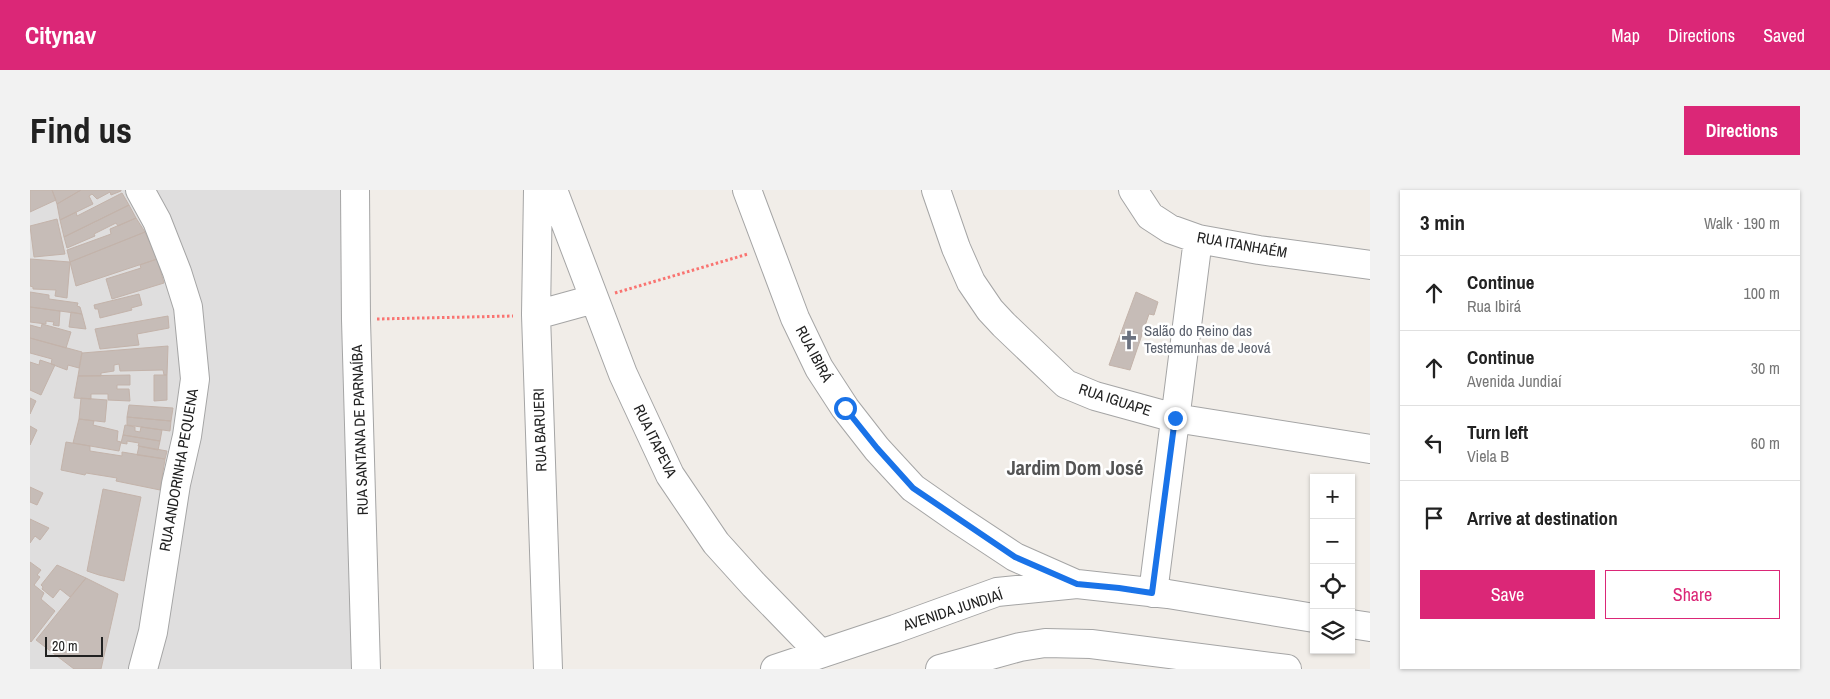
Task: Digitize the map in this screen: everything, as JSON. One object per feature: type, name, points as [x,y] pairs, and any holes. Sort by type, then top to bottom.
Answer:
[{"type":"street","name":"RUA ANDORINHA PEQUENA","points":[[140,190],[157,221],[177,272],[188,307],[195,379],[187,436],[176,484],[153,632],[143,669]]},
{"type":"street","name":"RUA SANTANA DE PARNAÍBA","points":[[355,190],[356,320],[366,669]]},
{"type":"street","name":"RUA BARUERI","points":[[538,190],[536,315],[548,669]]},
{"type":"street","name":"RUA ITAPEVA","points":[[553,190],[623,374],[670,474],[716,543],[820,653]]},
{"type":"street","name":"RUA IBIRÁ","points":[[747,190],[795,318],[819,368],[845,408],[877,448],[913,488],[1015,557],[1077,584]]},
{"type":"street","name":"RUA IGUAPE","points":[[936,190],[956,248],[971,282],[990,310],[1036,357],[1066,384],[1095,396],[1175,418],[1370,449]]},
{"type":"street","name":"RUA ITANHAÉM","points":[[1133,190],[1140,204],[1150,216],[1170,229],[1198,239],[1260,250],[1370,264]]},
{"type":"street","points":[[1152,593],[1198,239]]},
{"type":"street","points":[[536,315],[594,299]]},
{"type":"street","points":[[997,592],[1015,557]]},
{"type":"street","name":"AVENIDA JUNDIAÍ","points":[[775,669],[895,629],[997,592],[1077,584],[1119,588],[1310,617]]},
{"type":"street","points":[[1355,625],[1370,628]]},
{"type":"street","points":[[940,669],[1020,647],[1045,643],[1091,644],[1288,669]]},
{"type":"path","points":[[594,299],[768,248]]},
{"type":"path","points":[[356,320],[536,315]]},
{"type":"shaded area","points":[[30,190],[346,190],[367,669],[30,669]]},
{"type":"building","points":[[30,190],[52,190],[56,200],[30,212]]},
{"type":"building","points":[[52,190],[81,190],[57,204]]},
{"type":"building","points":[[81,190],[121,191],[111,195],[110,192],[97,199],[92,194],[89,196],[93,204],[60,220],[57,204]]},
{"type":"building","points":[[122,193],[129,205],[64,237],[60,220],[76,212],[77,216]]},
{"type":"building","points":[[129,205],[136,218],[118,226],[116,223],[94,234],[95,236],[67,248],[64,237]]},
{"type":"building","points":[[136,218],[145,232],[70,262],[67,250],[111,234],[110,229]]},
{"type":"building","points":[[57,219],[65,254],[34,257],[30,226]]},
{"type":"building","points":[[145,232],[157,259],[76,286],[70,262]]},
{"type":"building","points":[[30,259],[70,262],[67,298],[55,296],[56,290],[33,289],[30,286]]},
{"type":"building","points":[[157,259],[164,283],[112,299],[106,279],[141,268],[140,265]]},
{"type":"building","points":[[30,292],[49,295],[49,299],[78,303],[77,306],[80,307],[82,314],[30,307]]},
{"type":"building","name":"Salão do Reino das Testemunhas de Jeová","points":[[1136,292],[1158,302],[1154,315],[1149,314],[1130,370],[1109,365]]},
{"type":"building","points":[[139,294],[142,305],[131,308],[132,310],[100,318],[98,309],[95,309],[94,305]]},
{"type":"building","points":[[30,307],[60,311],[59,326],[53,325],[54,322],[46,321],[46,324],[30,322]]},
{"type":"building","points":[[71,312],[82,314],[86,329],[69,327]]},
{"type":"building","points":[[168,316],[169,328],[137,334],[139,345],[100,349],[95,329]]},
{"type":"building","points":[[42,324],[71,332],[66,348],[30,338],[30,325],[41,328]]},
{"type":"building","points":[[30,338],[82,352],[79,368],[68,365],[67,370],[51,364],[52,359],[30,353]]},
{"type":"building","points":[[168,346],[167,375],[164,375],[163,370],[120,371],[119,364],[114,365],[114,371],[101,373],[101,376],[78,376],[82,353]]},
{"type":"building","points":[[40,360],[55,365],[41,395],[30,390],[30,362],[39,365]]},
{"type":"building","points":[[130,375],[130,385],[117,385],[117,389],[129,389],[130,401],[108,400],[108,394],[91,394],[91,399],[74,398],[78,376]]},
{"type":"building","points":[[154,375],[167,375],[167,400],[154,401]]},
{"type":"building","points":[[30,398],[36,401],[30,414]]},
{"type":"building","points":[[81,398],[107,400],[105,422],[79,419]]},
{"type":"building","points":[[129,405],[173,408],[171,421],[127,417]]},
{"type":"building","points":[[127,417],[171,421],[170,431],[127,425]]},
{"type":"building","points":[[79,419],[94,421],[93,425],[118,431],[117,441],[121,442],[119,451],[73,443]]},
{"type":"building","points":[[125,425],[135,427],[135,431],[140,432],[141,427],[162,430],[160,441],[123,435]]},
{"type":"building","points":[[30,426],[37,430],[30,445]]},
{"type":"building","points":[[123,435],[160,441],[158,450],[138,446],[139,443],[127,441],[127,444],[121,443]]},
{"type":"building","points":[[66,442],[90,446],[90,451],[122,456],[122,452],[165,459],[160,490],[116,481],[117,478],[86,473],[85,475],[61,470]]},
{"type":"building","points":[[139,446],[167,451],[165,459],[137,455]]},
{"type":"building","points":[[30,487],[43,493],[37,505],[30,502]]},
{"type":"building","points":[[103,489],[141,497],[124,581],[87,571]]},
{"type":"building","points":[[30,519],[49,528],[40,540],[35,536],[30,543]]},
{"type":"building","points":[[30,562],[41,570],[37,575],[40,577],[34,585],[44,593],[41,599],[55,611],[31,642],[30,641]]},
{"type":"building","points":[[57,565],[86,578],[70,597],[60,589],[53,598],[42,589],[41,585]]},
{"type":"building","points":[[86,578],[118,594],[101,669],[74,669],[36,640]]},
{"type":"place","name":"Salão do Reino das Testemunhas de Jeová","points":[[1129,340]]},
{"type":"district","name":"Jardim Dom José","points":[[1075,468]]},
{"type":"route","points":[[845,408],[877,448],[913,488],[1015,557],[1077,584],[1152,593],[1175,418]]}]
